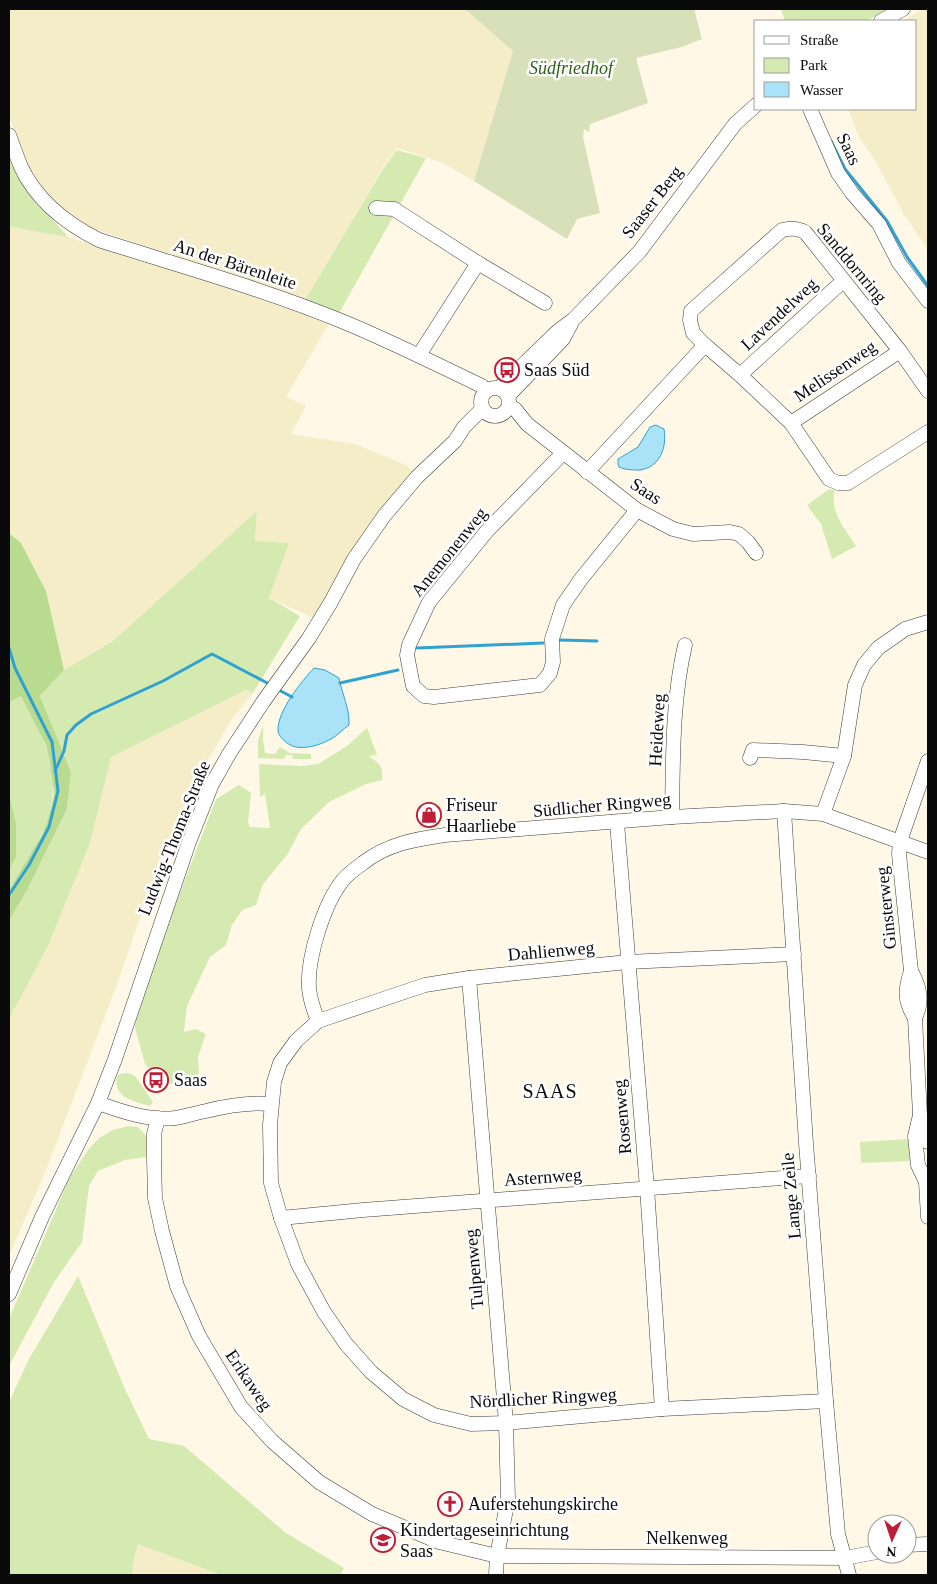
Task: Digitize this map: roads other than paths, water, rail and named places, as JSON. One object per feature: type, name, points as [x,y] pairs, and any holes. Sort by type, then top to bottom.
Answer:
[{"type":"street","points":[[883,20],[903,9]]},
{"type":"street","name":"Saaser Berg","points":[[497,403],[558,331],[574,320],[640,251],[735,124],[754,107]]},
{"type":"street","name":"Saas","points":[[810,110],[838,173],[852,193],[880,224],[899,263],[928,301]]},
{"type":"street","name":"An der Bärenleite","points":[[9,135],[22,168],[43,200],[78,230],[99,240],[281,298],[343,322],[419,355],[482,386],[497,403]]},
{"type":"street","points":[[376,208],[394,209],[545,303]]},
{"type":"street","name":"Sanddornring","points":[[928,391],[900,350],[805,232],[792,228],[782,230],[691,311],[690,320],[693,333],[791,424],[829,479],[843,484],[848,482],[928,432]]},
{"type":"street","points":[[419,355],[478,263]]},
{"type":"street","name":"Lavendelweg","points":[[740,375],[843,281]]},
{"type":"street","points":[[587,472],[704,345]]},
{"type":"street","name":"Melissenweg","points":[[791,424],[900,350]]},
{"type":"street","name":"Saas","points":[[497,403],[515,422],[527,424],[637,510],[673,529],[693,534],[730,532],[739,534],[756,553]]},
{"type":"street","name":"Ludwig-Thoma-Straße","points":[[9,1294],[42,1217],[98,1103],[189,842],[212,784],[228,754],[309,638],[354,559],[384,516],[418,477],[455,441],[464,427],[497,403]]},
{"type":"street","name":"Anemonenweg","points":[[563,453],[487,531],[429,602],[408,645],[407,655],[413,686],[424,696],[434,697],[540,685],[550,673],[553,662],[552,639],[563,605],[581,579],[637,510]]},
{"type":"street","points":[[823,814],[844,756],[850,683],[878,648],[905,629],[928,622]]},
{"type":"street","name":"Heideweg","points":[[672,818],[675,711],[681,661],[685,645]]},
{"type":"street","points":[[750,758],[753,750],[844,756]]},
{"type":"street","name":"Ginsterweg","points":[[928,761],[900,841],[899,854],[911,971],[919,984],[921,1002],[915,1018],[920,1115],[915,1136],[918,1165],[927,1177],[928,1217]]},
{"type":"street","name":"Südlicher Ringweg","points":[[318,1021],[309,988],[311,959],[318,930],[330,902],[343,881],[364,862],[384,850],[414,839],[617,822],[784,812],[823,814],[928,852]]},
{"type":"street","name":"Lange Zeile","points":[[784,812],[826,1401],[838,1534],[849,1575]]},
{"type":"street","name":"Rosenweg","points":[[617,822],[647,1188],[662,1409]]},
{"type":"street","name":"Dahlienweg","points":[[318,1021],[425,984],[628,962],[794,954]]},
{"type":"street","name":"Tulpenweg","points":[[469,978],[506,1423],[508,1499],[497,1556],[496,1575]]},
{"type":"street","name":"Nördlicher Ringweg","points":[[318,1021],[296,1041],[280,1063],[274,1082],[270,1125],[271,1183],[281,1218],[298,1264],[324,1312],[346,1344],[371,1372],[403,1399],[434,1416],[471,1424],[506,1423],[662,1409],[826,1401]]},
{"type":"street","points":[[98,1103],[130,1115],[158,1118],[176,1118],[209,1110],[259,1103],[271,1104]]},
{"type":"street","name":"Ginsterweg","points":[[920,1115],[928,1136],[928,1142]]},
{"type":"street","name":"Erikaweg","points":[[158,1118],[154,1134],[155,1198],[177,1286],[199,1336],[241,1407],[272,1441],[319,1482],[372,1514],[439,1542],[497,1556]]},
{"type":"street","name":"Asternweg","points":[[281,1218],[487,1200],[809,1176]]},
{"type":"street","name":"Nelkenweg","points":[[497,1556],[845,1558],[867,1554]]},
{"type":"water","points":[[656,425],[664,429],[665,436],[663,450],[657,461],[653,465],[640,470],[619,467],[618,459],[638,447],[650,427]]},
{"type":"water","points":[[314,668],[325,670],[339,678],[347,707],[349,725],[326,742],[303,748],[292,746],[279,735],[279,723],[291,697]]},
{"type":"waterway","points":[[831,141],[845,169],[887,221],[907,257],[928,286]]},
{"type":"waterway","points":[[559,640],[597,641]]},
{"type":"waterway","points":[[417,648],[543,643]]},
{"type":"waterway","points":[[9,648],[15,668],[52,742],[58,791],[49,827],[29,865],[9,895]]},
{"type":"waterway","points":[[55,771],[64,751],[67,735],[76,725],[91,714],[163,681],[212,654],[271,685]]},
{"type":"waterway","points":[[340,683],[398,670]]},
{"type":"waterway","points":[[277,689],[292,697]]},
{"type":"place","name":"Saas Süd","points":[[507,370]]},
{"type":"place","name":"Friseur Haarliebe","points":[[429,815]]},
{"type":"place","name":"Saas","points":[[156,1080]]},
{"type":"place","name":"Auferstehungskirche","points":[[450,1504]]},
{"type":"place","name":"Kindertageseinrichtung Saas","points":[[383,1540]]},
{"type":"district","name":"SAAS","points":[[550,1091]]},
{"type":"park label","name":"Südfriedhof","points":[[571,68]]}]
